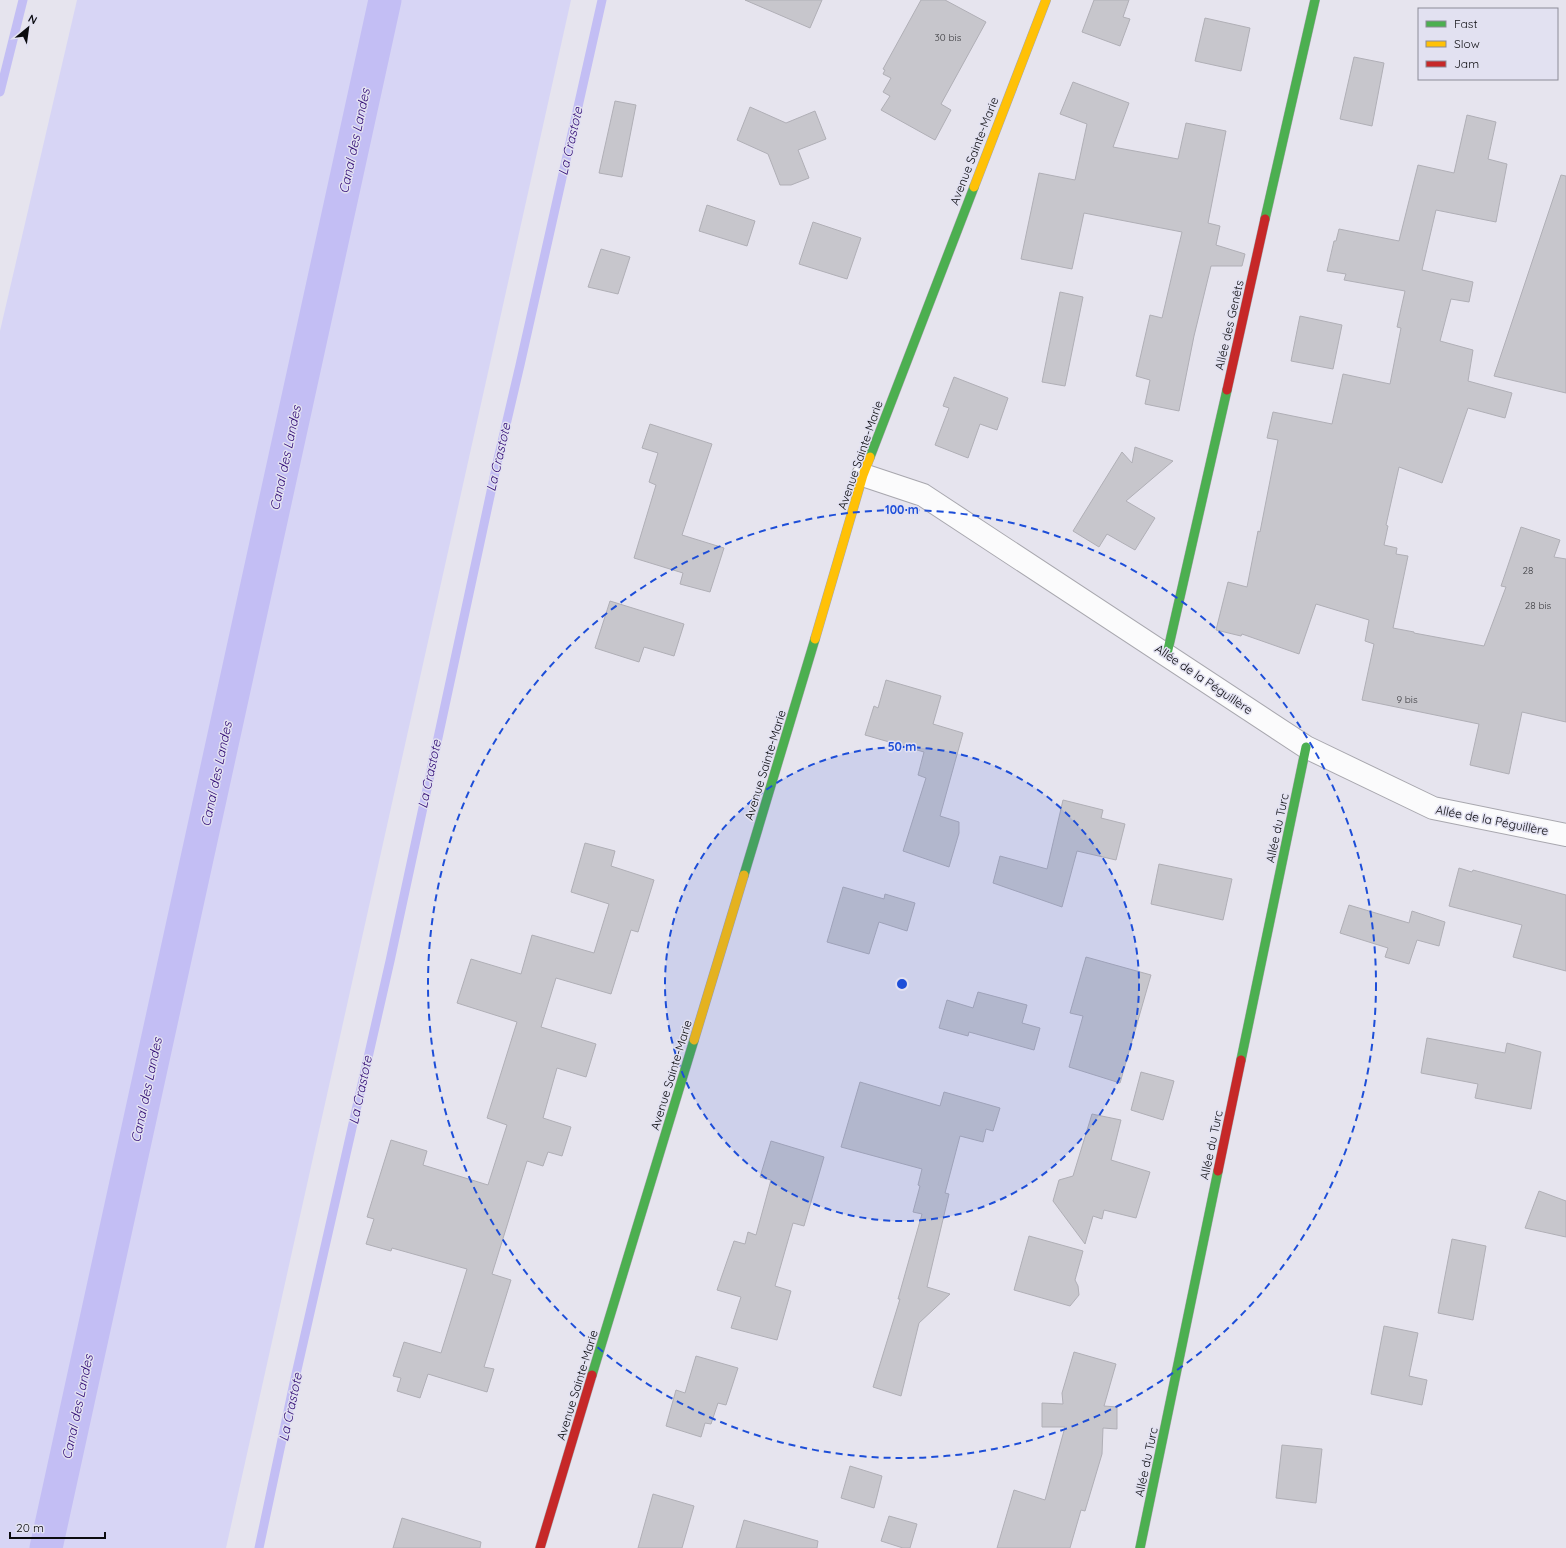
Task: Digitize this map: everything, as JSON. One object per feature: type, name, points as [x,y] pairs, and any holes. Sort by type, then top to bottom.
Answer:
[{"type":"street","name":"Avenue Sainte-Marie","points":[[540,1548],[822,616],[863,475],[1046,0]]},
{"type":"street","name":"Allée des Genêts","points":[[1167,654],[1315,0]]},
{"type":"street","name":"Allée de la Péguillère","points":[[863,475],[923,495],[1167,654],[1306,747],[1433,808],[1566,835]]},
{"type":"street","name":"Allée du Turc","points":[[1140,1548],[1306,747]]},
{"type":"shaded area","points":[[77,0],[571,0],[226,1548],[0,1548],[0,331]]},
{"type":"building","points":[[745,0],[822,0],[810,28]]},
{"type":"building","points":[[921,0],[945,0],[986,22],[941,104],[951,110],[935,140],[881,110],[890,96],[883,92],[891,78],[883,74],[885,70],[883,69]]},
{"type":"building","points":[[1094,0],[1129,0],[1123,17],[1130,19],[1120,46],[1082,32]]},
{"type":"building","points":[[1205,18],[1250,28],[1241,71],[1195,61]]},
{"type":"building","points":[[1354,57],[1384,63],[1372,126],[1340,119]]},
{"type":"building","points":[[1073,82],[1129,103],[1113,147],[1178,159],[1186,123],[1226,131],[1208,223],[1220,226],[1216,245],[1245,254],[1242,266],[1211,266],[1194,336],[1179,411],[1145,404],[1150,380],[1136,376],[1150,315],[1162,318],[1182,232],[1084,213],[1072,269],[1021,259],[1039,173],[1075,180],[1087,124],[1060,114]]},
{"type":"building","points":[[615,101],[636,105],[622,177],[599,173]]},
{"type":"building","points":[[750,107],[786,123],[815,111],[826,139],[798,150],[809,178],[791,185],[780,185],[768,154],[737,140]]},
{"type":"building","points":[[1467,115],[1496,122],[1488,159],[1507,164],[1496,222],[1436,210],[1422,270],[1473,282],[1469,302],[1451,299],[1440,341],[1473,350],[1468,381],[1512,393],[1505,418],[1468,408],[1442,483],[1399,467],[1386,525],[1388,526],[1384,545],[1397,548],[1396,554],[1408,556],[1393,628],[1484,646],[1506,587],[1501,586],[1521,527],[1560,540],[1554,557],[1566,559],[1566,722],[1522,712],[1509,774],[1470,765],[1479,724],[1362,700],[1374,644],[1365,641],[1369,620],[1316,604],[1299,654],[1242,634],[1241,636],[1216,630],[1228,582],[1247,587],[1258,531],[1260,532],[1278,440],[1267,438],[1273,412],[1332,424],[1343,374],[1390,384],[1401,328],[1397,327],[1405,291],[1344,280],[1346,274],[1327,271],[1334,241],[1336,241],[1339,229],[1399,241],[1418,165],[1454,173]]},
{"type":"building","points":[[1561,175],[1566,176],[1566,393],[1494,376]]},
{"type":"building","points":[[707,205],[755,221],[747,246],[699,231]]},
{"type":"building","points":[[813,222],[861,238],[847,279],[799,264]]},
{"type":"building","points":[[601,249],[630,257],[618,294],[588,287]]},
{"type":"building","points":[[1060,292],[1083,297],[1065,386],[1042,382]]},
{"type":"building","points":[[1300,316],[1342,325],[1333,369],[1291,361]]},
{"type":"building","points":[[954,377],[1008,398],[997,430],[980,424],[968,458],[935,445],[949,408],[943,406]]},
{"type":"building","points":[[650,424],[712,444],[682,535],[724,548],[710,592],[680,584],[683,573],[634,558],[656,485],[649,482],[658,453],[642,448]]},
{"type":"building","points":[[1135,447],[1173,461],[1126,501],[1155,518],[1135,550],[1107,534],[1099,547],[1073,531],[1122,452],[1132,463]]},
{"type":"building","points":[[610,601],[684,624],[674,656],[644,647],[639,662],[595,648]]},
{"type":"building","points":[[886,680],[941,696],[933,724],[963,733],[940,816],[959,822],[959,833],[949,867],[903,851],[926,778],[918,775],[924,752],[865,735],[874,706],[878,708]]},
{"type":"building","points":[[1063,800],[1103,810],[1101,818],[1125,824],[1116,860],[1077,851],[1062,907],[993,883],[1000,856],[1047,869]]},
{"type":"building","points":[[585,843],[615,851],[611,866],[654,880],[638,932],[631,930],[611,994],[556,978],[541,1027],[596,1044],[586,1077],[557,1068],[543,1118],[571,1127],[562,1156],[548,1152],[543,1166],[527,1161],[492,1274],[511,1280],[484,1367],[494,1369],[487,1392],[428,1374],[420,1398],[397,1391],[401,1378],[393,1376],[404,1342],[441,1353],[467,1269],[392,1248],[391,1251],[366,1244],[374,1219],[367,1217],[391,1140],[427,1151],[423,1165],[488,1185],[507,1125],[487,1118],[517,1022],[457,1003],[471,959],[521,974],[532,935],[594,953],[609,904],[571,892]]},
{"type":"building","points":[[1159,864],[1232,879],[1223,920],[1151,904]]},
{"type":"building","points":[[1459,868],[1472,872],[1473,870],[1566,895],[1566,971],[1513,957],[1522,925],[1449,906]]},
{"type":"building","points":[[843,887],[884,899],[885,894],[915,903],[907,931],[879,922],[869,954],[827,942]]},
{"type":"building","points":[[1349,905],[1409,923],[1412,911],[1445,922],[1439,946],[1417,940],[1409,964],[1385,957],[1388,948],[1340,933]]},
{"type":"building","points":[[1086,957],[1151,975],[1120,1083],[1069,1067],[1083,1016],[1070,1013]]},
{"type":"building","points":[[978,992],[1027,1005],[1022,1023],[1040,1028],[1034,1050],[969,1032],[968,1036],[939,1028],[947,1000],[973,1008]]},
{"type":"building","points":[[1427,1038],[1505,1053],[1507,1043],[1541,1052],[1531,1109],[1475,1098],[1478,1084],[1421,1073]]},
{"type":"building","points":[[1141,1072],[1174,1081],[1163,1120],[1131,1110]]},
{"type":"building","points":[[860,1082],[940,1106],[944,1092],[1000,1108],[993,1131],[986,1129],[983,1142],[960,1136],[945,1193],[949,1194],[927,1287],[950,1294],[919,1323],[901,1396],[873,1387],[900,1299],[898,1299],[922,1214],[913,1212],[920,1186],[918,1185],[922,1169],[841,1147]]},
{"type":"building","points":[[1092,1114],[1121,1120],[1111,1160],[1150,1172],[1136,1218],[1104,1210],[1102,1219],[1093,1216],[1085,1244],[1053,1201],[1059,1180],[1073,1176]]},
{"type":"building","points":[[771,1141],[824,1157],[804,1226],[793,1223],[775,1286],[791,1291],[777,1340],[731,1328],[741,1297],[717,1290],[734,1241],[745,1244],[748,1232],[756,1235],[771,1180],[760,1177]]},
{"type":"building","points":[[1539,1191],[1566,1201],[1566,1237],[1525,1228]]},
{"type":"building","points":[[1029,1236],[1083,1251],[1075,1280],[1078,1286],[1079,1295],[1070,1306],[1014,1290]]},
{"type":"building","points":[[1452,1239],[1486,1246],[1473,1320],[1438,1313]]},
{"type":"building","points":[[1384,1326],[1418,1333],[1409,1376],[1427,1380],[1422,1405],[1371,1394]]},
{"type":"building","points":[[1074,1352],[1116,1364],[1104,1406],[1117,1407],[1117,1429],[1103,1428],[1102,1454],[1085,1511],[1081,1510],[1070,1548],[997,1548],[1014,1490],[1045,1500],[1065,1427],[1042,1427],[1042,1403],[1063,1404],[1062,1393]]},
{"type":"building","points":[[696,1356],[738,1368],[726,1405],[718,1403],[711,1424],[705,1423],[701,1437],[666,1426],[676,1390],[685,1393]]},
{"type":"building","points":[[1282,1445],[1322,1449],[1316,1503],[1276,1498]]},
{"type":"building","points":[[850,1466],[882,1476],[874,1508],[841,1498]]},
{"type":"building","points":[[653,1494],[694,1506],[682,1548],[638,1548]]},
{"type":"building","points":[[889,1516],[917,1524],[910,1548],[903,1548],[881,1541]]},
{"type":"building","points":[[402,1518],[481,1542],[480,1548],[393,1548]]},
{"type":"building","points":[[744,1520],[818,1541],[817,1548],[736,1548]]},
{"type":"waterway","points":[[0,92],[23,0]]},
{"type":"waterway","name":"Canal des Landes","points":[[46,1548],[385,0]]},
{"type":"waterway","name":"La Crastote","points":[[259,1548],[294,1383],[390,961],[498,459],[602,0]]},
{"type":"traffic: fast","points":[[1265,219],[1315,0]]},
{"type":"traffic: fast","points":[[870,457],[974,187]]},
{"type":"traffic: fast","points":[[1167,654],[1227,390]]},
{"type":"traffic: fast","points":[[744,875],[815,639]]},
{"type":"traffic: fast","points":[[1241,1060],[1306,747]]},
{"type":"traffic: fast","points":[[592,1375],[694,1040]]},
{"type":"traffic: fast","points":[[1140,1548],[1218,1171]]},
{"type":"traffic: slow","points":[[974,187],[1046,0]]},
{"type":"traffic: slow","points":[[815,639],[863,475],[870,457]]},
{"type":"traffic: slow","points":[[694,1040],[744,875]]},
{"type":"traffic: jam","points":[[1227,390],[1265,219]]},
{"type":"traffic: jam","points":[[1218,1171],[1241,1060]]},
{"type":"traffic: jam","points":[[540,1548],[592,1375]]}]
